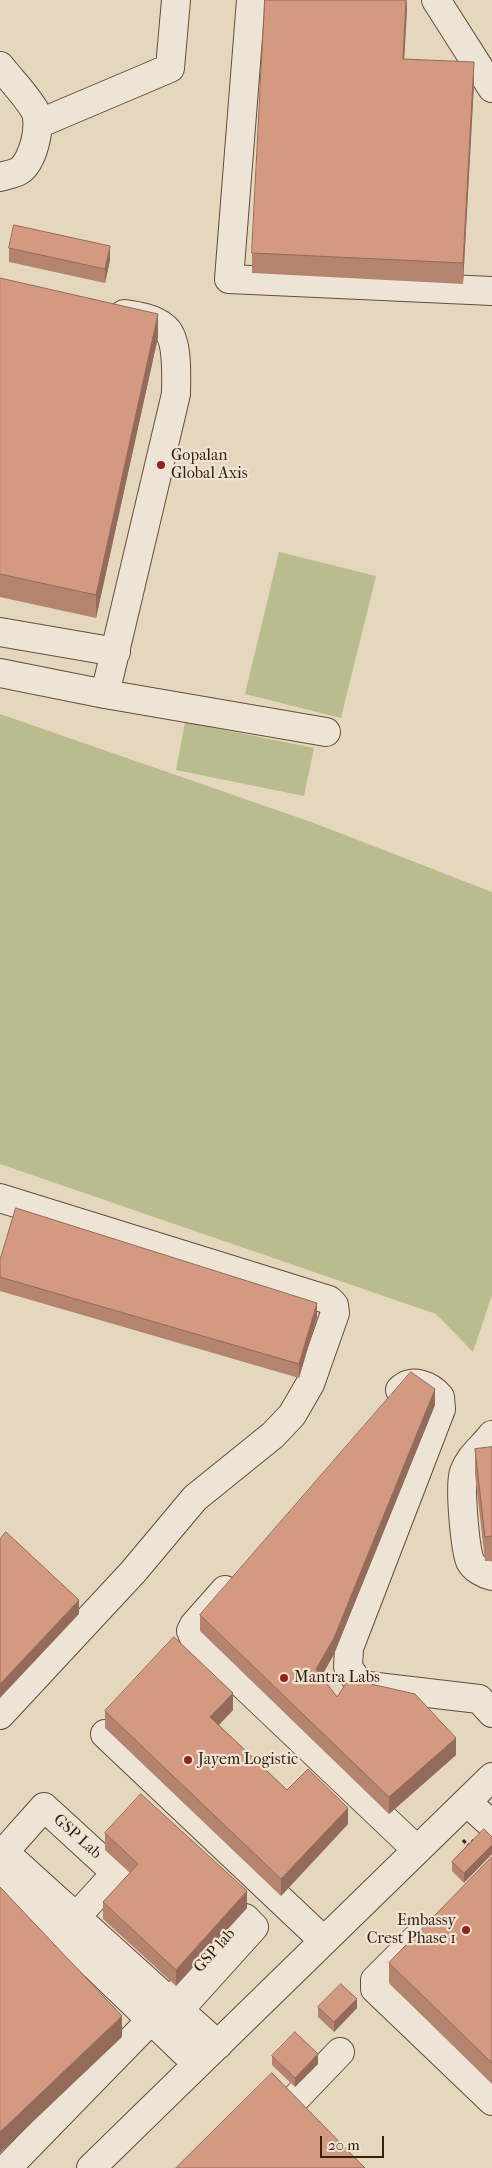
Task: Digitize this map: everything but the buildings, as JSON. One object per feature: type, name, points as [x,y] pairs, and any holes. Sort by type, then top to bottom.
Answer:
[{"type":"street","points":[[38,124],[170,68],[176,0]]},
{"type":"street","points":[[251,0],[229,279],[492,291]]},
{"type":"street","points":[[436,0],[492,88]]},
{"type":"street","points":[[0,66],[35,111],[38,124],[31,154],[20,170],[0,177]]},
{"type":"street","points":[[103,309],[150,319],[166,328],[176,351],[176,394],[105,694]]},
{"type":"street","points":[[0,632],[116,652]]},
{"type":"street","points":[[0,673],[105,694],[326,732]]},
{"type":"street","points":[[0,1198],[329,1300],[334,1305],[335,1313],[310,1384],[292,1415],[273,1434],[195,1498],[133,1572],[0,1715]]},
{"type":"street","points":[[384,1408],[404,1386],[412,1384],[428,1386],[440,1397],[441,1409],[349,1648],[348,1667],[360,1685],[479,1699],[492,1713]]},
{"type":"street","points":[[492,1435],[469,1460],[462,1474],[461,1495],[470,1562],[484,1574],[492,1576]]},
{"type":"street","points":[[240,1573],[194,1625],[191,1631],[194,1638],[417,1850]]},
{"type":"street","points":[[105,1734],[324,1941]]},
{"type":"street","points":[[91,2168],[492,1777]]},
{"type":"street","points":[[467,1802],[492,1825]]},
{"type":"street","points":[[0,1875],[167,2010],[218,2045]]},
{"type":"street","points":[[76,1917],[167,2010],[197,2064]]},
{"type":"street","points":[[437,1918],[375,1980],[375,1989],[492,2101]]},
{"type":"street","points":[[7,2168],[167,2010]]},
{"type":"street","points":[[315,2119],[286,2091],[340,2052]]},
{"type":"green space","points":[[279,552],[376,576],[341,718],[245,694]]},
{"type":"green space","points":[[0,714],[314,823],[492,892],[492,1295],[473,1352],[436,1314],[0,1164]]},
{"type":"green space","points":[[185,722],[314,748],[304,796],[176,770]]},
{"type":"place","name":"Gopalan Global Axis","points":[[161,465]]},
{"type":"place","name":"Mantra Labs","points":[[284,1678]]},
{"type":"place","name":"Jayem Logistic","points":[[188,1760]]},
{"type":"place","name":"Embassy Crest Phase 1","points":[[466,1930]]}]
